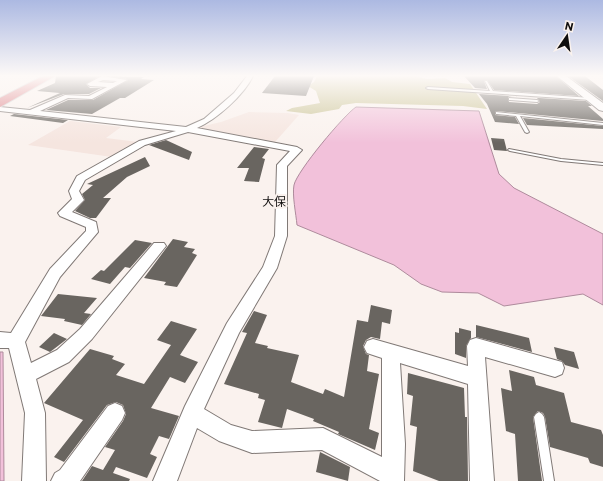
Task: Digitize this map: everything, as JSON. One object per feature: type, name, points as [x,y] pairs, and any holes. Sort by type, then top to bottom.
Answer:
[{"type":"street","points":[[32,112],[62,98]]},
{"type":"street","points":[[34,481],[35,413],[25,375],[8,340],[55,273],[92,232],[92,224],[64,213],[78,200],[74,191],[81,178],[142,143],[187,130],[207,121],[231,98]]},
{"type":"street","points":[[593,99],[603,108]]},
{"type":"street","points":[[0,109],[127,125],[187,130],[297,150],[282,166],[281,236],[270,268],[233,328],[192,413],[164,481]]},
{"type":"street","points":[[25,375],[63,356],[86,334],[159,246]]},
{"type":"street","points":[[482,481],[476,346],[555,368]]},
{"type":"street","points":[[192,413],[226,434],[252,442],[323,439],[392,477],[394,444],[382,349],[478,378]]},
{"type":"street","points":[[63,481],[68,478],[115,413]]},
{"type":"lane","points":[[585,98],[593,99]]},
{"type":"lane","points":[[510,99],[537,101]]},
{"type":"lane","points":[[497,113],[603,124]]},
{"type":"lane","points":[[518,116],[528,132]]},
{"type":"lane","points":[[510,150],[561,160],[603,164]]},
{"type":"lane","points":[[540,417],[548,481]]},
{"type":"shaded area","points":[[318,98],[480,98],[487,109],[463,106],[356,103],[342,105],[339,109],[311,114],[286,111],[292,108],[320,103]]},
{"type":"shaded area","points":[[356,107],[479,111],[499,174],[514,188],[603,234],[603,305],[583,294],[504,306],[478,293],[442,292],[421,284],[394,265],[297,225],[293,194],[294,185],[297,178],[312,156]]},
{"type":"shaded area","points":[[249,112],[288,113],[299,115],[275,142],[215,133],[195,128],[221,122]]},
{"type":"shaded area","points":[[70,121],[121,127],[106,138],[138,142],[112,157],[28,145]]},
{"type":"shaded area","points":[[0,352],[3,352],[4,481],[0,481]]},
{"type":"building","points":[[48,98],[52,98],[27,108]]},
{"type":"building","points":[[96,98],[119,98],[92,114],[46,110],[68,100],[93,100]]},
{"type":"building","points":[[483,98],[508,98],[509,102],[537,104],[540,102],[537,98],[586,101],[592,106],[588,106],[603,119],[603,121],[496,111],[495,115],[515,117],[519,124],[495,122],[487,104]]},
{"type":"building","points":[[14,114],[68,120],[63,123],[10,116]]},
{"type":"building","points":[[523,118],[603,126],[603,129],[527,125]]},
{"type":"building","points":[[491,138],[504,139],[507,151],[494,150]]},
{"type":"building","points":[[166,140],[192,152],[189,160],[149,145]]},
{"type":"building","points":[[254,147],[269,149],[262,158],[265,159],[259,182],[244,181],[249,168],[237,168]]},
{"type":"building","points":[[145,157],[150,166],[127,177],[103,198],[111,198],[96,218],[90,218],[75,211],[85,200],[82,194],[93,185],[87,184]]},
{"type":"building","points":[[173,239],[188,242],[184,247],[195,249],[192,253],[197,255],[177,287],[164,285],[166,282],[144,278]]},
{"type":"building","points":[[135,240],[152,243],[130,268],[125,267],[110,284],[91,279],[101,270],[104,271]]},
{"type":"building","points":[[58,294],[97,298],[84,313],[91,314],[82,325],[64,321],[65,319],[41,316]]},
{"type":"building","points":[[371,305],[392,310],[390,324],[382,322],[380,339],[371,337],[366,340],[363,346],[366,354],[369,355],[367,371],[379,374],[369,429],[379,433],[375,450],[338,434],[339,432],[313,421],[314,419],[287,409],[282,428],[258,422],[265,400],[258,398],[259,394],[224,384],[247,333],[242,332],[254,311],[267,315],[255,343],[268,346],[267,348],[299,355],[291,382],[323,394],[325,389],[344,397],[357,320],[368,322]]},
{"type":"building","points":[[171,321],[197,329],[180,355],[198,362],[185,383],[170,377],[151,408],[179,416],[169,439],[159,436],[150,454],[157,457],[147,478],[116,467],[113,473],[130,479],[129,481],[82,481],[92,466],[103,470],[115,450],[105,447],[123,421],[126,414],[123,405],[116,402],[107,405],[64,462],[54,457],[83,420],[44,403],[90,349],[114,356],[112,359],[125,364],[116,375],[144,384],[171,345],[157,340]]},
{"type":"building","points":[[476,325],[529,338],[532,352],[476,337]]},
{"type":"building","points":[[459,328],[471,331],[471,338],[466,346],[466,358],[455,354],[455,332],[459,333]]},
{"type":"building","points":[[54,333],[67,339],[50,352],[39,347]]},
{"type":"building","points":[[554,347],[574,352],[579,369],[565,365],[562,361],[557,359]]},
{"type":"building","points":[[509,370],[534,377],[536,385],[564,393],[571,422],[601,430],[603,435],[603,467],[590,463],[588,458],[550,447],[545,417],[543,413],[538,411],[533,417],[542,481],[518,481],[515,434],[506,431],[501,388],[512,391]]},
{"type":"building","points":[[408,373],[464,388],[465,417],[467,417],[468,481],[439,481],[413,471],[417,427],[410,425],[413,396],[407,394]]},
{"type":"building","points":[[320,452],[350,467],[348,481],[316,472]]},
{"type":"district","name":"大保","points":[[274,202]]}]
